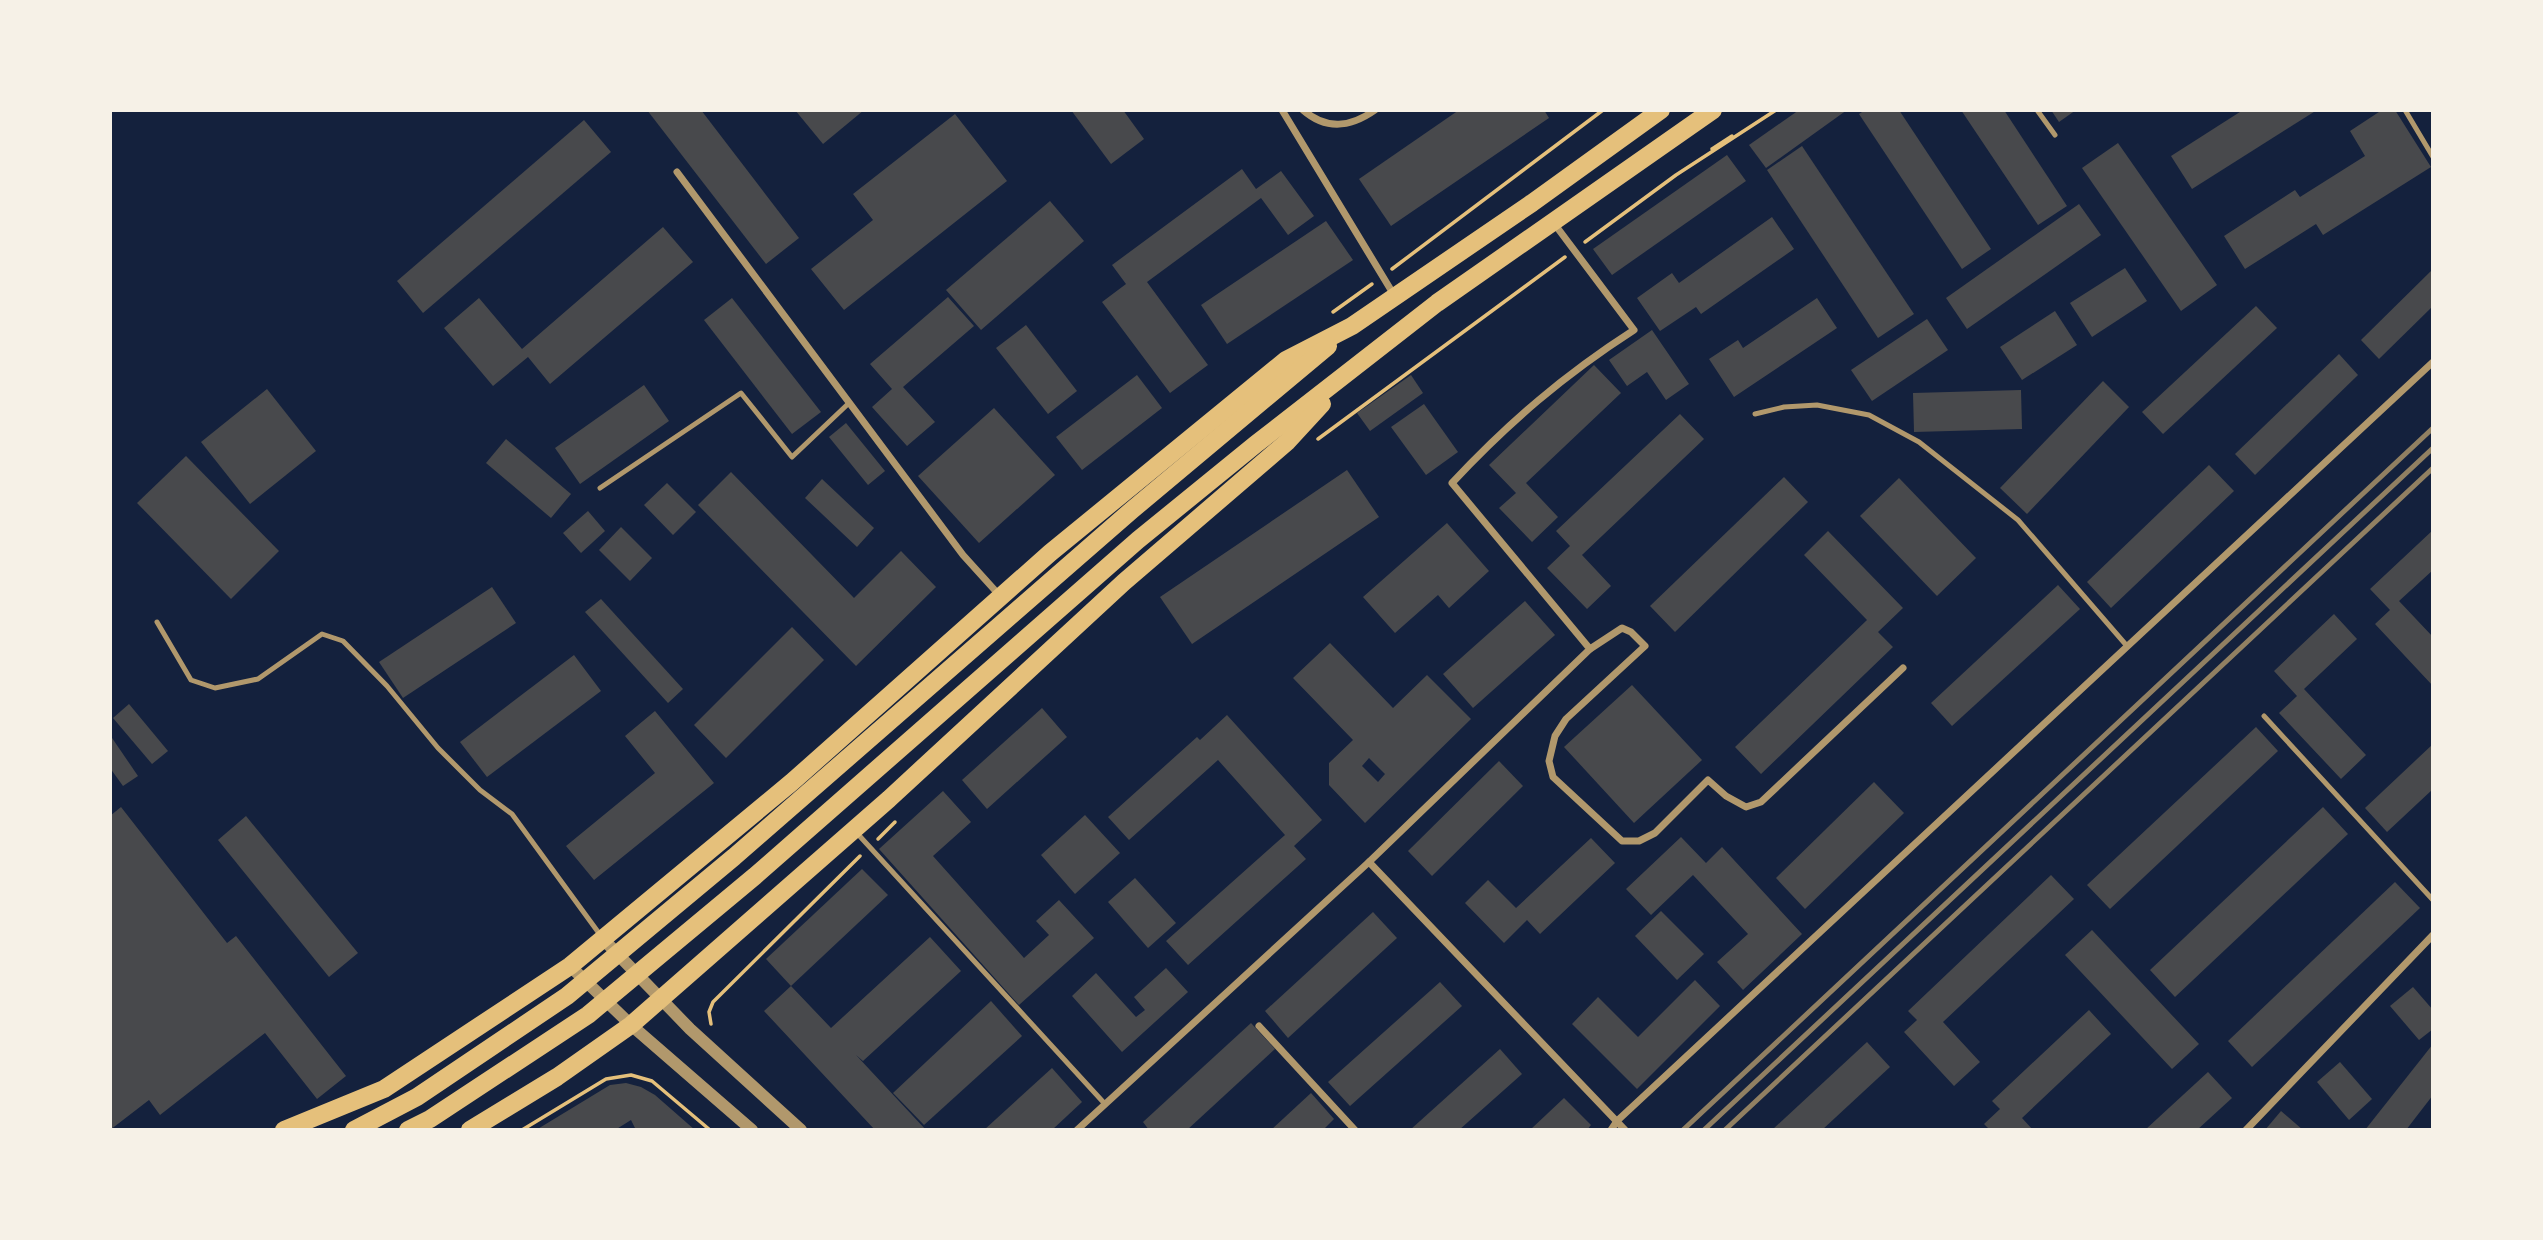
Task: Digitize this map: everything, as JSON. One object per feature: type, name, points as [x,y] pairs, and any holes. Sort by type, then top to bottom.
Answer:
[{"type":"highway","points":[[354,1130],[417,1097],[567,996],[734,857],[1132,510],[1352,326],[1532,203],[1661,110]]},
{"type":"highway","points":[[408,1130],[430,1119],[588,1015],[755,876],[1138,540],[1256,444],[1437,303],[1713,110]]},
{"type":"highway","points":[[284,1130],[384,1089],[570,967],[792,782],[1124,491],[1286,360],[1352,326]]},
{"type":"highway","points":[[470,1130],[556,1077],[631,1025],[889,799],[1124,582],[1287,442],[1358,366]]},
{"type":"street","points":[[1282,110],[1395,296]]},
{"type":"street","points":[[1303,110],[1317,120],[1331,125],[1346,125],[1375,110]]},
{"type":"street","points":[[677,172],[963,555],[1001,598]]},
{"type":"street","points":[[1553,222],[1634,330],[1546,393],[1498,434],[1452,483],[1590,649]]},
{"type":"street","points":[[1611,1130],[1617,1121],[2433,362]]},
{"type":"street","points":[[1077,1130],[1370,862],[1590,649],[1622,628],[1631,632],[1645,646],[1566,719],[1555,736],[1549,761],[1553,777],[1622,841],[1639,841],[1655,833],[1708,780],[1726,796],[1745,807],[1760,802],[1903,668]]},
{"type":"street","points":[[1370,862],[1625,1130]]},
{"type":"street","points":[[2246,1130],[2433,935]]},
{"type":"street","points":[[603,939],[690,1029],[801,1130]]},
{"type":"street","points":[[570,967],[631,1025],[752,1130]]},
{"type":"street","points":[[1259,1026],[1356,1130]]},
{"type":"lane","points":[[2037,110],[2056,135]]},
{"type":"lane","points":[[2405,110],[2433,157]]},
{"type":"lane","points":[[600,488],[741,393],[792,457],[849,403]]},
{"type":"lane","points":[[1755,414],[1784,407],[1817,405],[1869,415],[1919,442],[2018,520],[2127,646]]},
{"type":"lane","points":[[157,622],[191,680],[215,688],[258,679],[322,634],[343,641],[387,686],[438,748],[480,790],[512,814],[603,939]]},
{"type":"lane","points":[[2263,716],[2433,900]]},
{"type":"lane","points":[[853,829],[1105,1104]]},
{"type":"path","points":[[1312,443],[1676,174],[1721,142],[1776,110]]},
{"type":"path","points":[[719,1032],[710,1023],[709,1012],[713,1002],[898,818]]},
{"type":"path","points":[[522,1130],[606,1079],[631,1075],[652,1081],[710,1130]]},
{"type":"building","points":[[647,110],[701,110],[799,238],[766,264]]},
{"type":"building","points":[[795,110],[864,110],[823,144]]},
{"type":"building","points":[[1071,110],[1123,110],[1144,139],[1111,164]]},
{"type":"building","points":[[1459,110],[1544,110],[1549,118],[1391,226],[1359,179]]},
{"type":"building","points":[[1799,110],[1847,110],[1766,168],[1749,145]]},
{"type":"building","points":[[1865,110],[1899,110],[1991,249],[1962,269],[1859,114]]},
{"type":"building","points":[[1961,110],[2004,110],[2067,206],[2038,225]]},
{"type":"building","points":[[2051,110],[2076,110],[2059,122]]},
{"type":"building","points":[[2243,110],[2317,110],[2192,189],[2171,156]]},
{"type":"building","points":[[2382,110],[2395,110],[2431,167],[2323,235],[2316,224],[2245,269],[2224,236],[2295,190],[2300,197],[2365,156],[2350,131]]},
{"type":"building","points":[[955,114],[1007,181],[844,310],[811,269],[873,220],[853,194]]},
{"type":"building","points":[[584,120],[611,152],[423,313],[397,281]]},
{"type":"building","points":[[2118,143],[2217,285],[2181,311],[2082,168]]},
{"type":"building","points":[[1802,146],[1914,314],[1878,338],[1767,170]]},
{"type":"building","points":[[1727,155],[1746,181],[1612,275],[1593,249]]},
{"type":"building","points":[[1242,169],[1256,189],[1281,171],[1314,216],[1288,235],[1261,198],[1147,282],[1208,365],[1170,393],[1102,302],[1126,284],[1112,265]]},
{"type":"building","points":[[1050,201],[1084,241],[981,330],[946,290]]},
{"type":"building","points":[[2079,204],[2101,235],[1967,329],[1946,298]]},
{"type":"building","points":[[1772,217],[1794,249],[1701,314],[1696,307],[1660,331],[1637,298],[1672,273],[1679,283]]},
{"type":"building","points":[[1326,221],[1353,260],[1227,344],[1201,305]]},
{"type":"building","points":[[663,227],[693,262],[550,384],[528,357],[493,386],[444,328],[479,298],[522,349]]},
{"type":"building","points":[[2125,268],[2147,301],[2092,337],[2070,303]]},
{"type":"building","points":[[2433,269],[2433,306],[2379,359],[2361,340]]},
{"type":"building","points":[[948,297],[974,326],[903,387],[935,422],[907,446],[872,407],[892,389],[870,364]]},
{"type":"building","points":[[732,298],[821,412],[792,434],[704,320]]},
{"type":"building","points":[[1817,298],[1837,328],[1734,397],[1709,359],[1738,340],[1743,348]]},
{"type":"building","points":[[2256,306],[2277,328],[2163,434],[2142,412]]},
{"type":"building","points":[[2055,311],[2077,345],[2022,380],[2000,347]]},
{"type":"building","points":[[1927,319],[1948,350],[1872,401],[1851,370]]},
{"type":"building","points":[[1026,325],[1077,391],[1048,414],[996,348]]},
{"type":"building","points":[[1652,330],[1689,384],[1666,400],[1647,372],[1627,386],[1609,360]]},
{"type":"building","points":[[2339,354],[2358,375],[2255,475],[2235,454]]},
{"type":"building","points":[[1594,365],[1621,393],[1526,483],[1558,517],[1532,542],[1499,508],[1516,493],[1489,465]]},
{"type":"building","points":[[1137,375],[1162,408],[1082,470],[1056,437]]},
{"type":"building","points":[[1411,375],[1423,393],[1370,431],[1357,413]]},
{"type":"building","points":[[2103,381],[2129,407],[2027,514],[2000,488]]},
{"type":"building","points":[[644,385],[669,421],[580,484],[555,448]]},
{"type":"building","points":[[267,389],[316,451],[250,504],[201,442]]},
{"type":"building","points":[[2021,390],[2022,429],[1914,432],[1913,393]]},
{"type":"building","points":[[1424,404],[1458,452],[1426,475],[1391,427]]},
{"type":"building","points":[[994,408],[1055,475],[979,543],[918,476]]},
{"type":"building","points":[[1680,414],[1704,439],[1582,555],[1611,586],[1587,609],[1547,568],[1570,546],[1556,531]]},
{"type":"building","points":[[846,423],[885,471],[868,485],[829,437]]},
{"type":"building","points":[[506,439],[571,494],[551,518],[486,463]]},
{"type":"building","points":[[186,456],[279,551],[231,599],[137,503]]},
{"type":"building","points":[[2209,465],[2234,491],[2111,608],[2087,582]]},
{"type":"building","points":[[1347,470],[1379,517],[1192,644],[1160,597]]},
{"type":"building","points":[[731,472],[854,598],[901,551],[936,587],[856,666],[698,505]]},
{"type":"building","points":[[1784,477],[1808,502],[1675,632],[1650,606]]},
{"type":"building","points":[[1899,478],[1976,558],[1937,596],[1860,516]]},
{"type":"building","points":[[822,479],[874,528],[857,547],[805,498]]},
{"type":"building","points":[[667,483],[696,512],[673,535],[644,505]]},
{"type":"building","points":[[588,511],[605,531],[581,553],[563,533]]},
{"type":"building","points":[[1447,523],[1489,571],[1449,608],[1438,595],[1395,633],[1363,597]]},
{"type":"building","points":[[621,527],[652,558],[630,581],[599,550]]},
{"type":"building","points":[[2433,530],[2433,570],[2399,601],[2433,637],[2433,686],[2375,624],[2390,610],[2370,589]]},
{"type":"building","points":[[1828,531],[1903,608],[1878,632],[1893,647],[1761,774],[1735,747],[1867,620],[1804,555]]},
{"type":"building","points":[[2058,585],[2080,609],[1952,726],[1931,703]]},
{"type":"building","points":[[492,587],[516,623],[403,698],[379,662]]},
{"type":"building","points":[[601,599],[683,689],[668,703],[585,612]]},
{"type":"building","points":[[1525,601],[1555,635],[1473,708],[1443,674]]},
{"type":"building","points":[[2334,614],[2357,639],[2304,689],[2366,755],[2341,779],[2279,713],[2297,696],[2274,671]]},
{"type":"building","points":[[792,627],[824,660],[726,758],[694,725]]},
{"type":"building","points":[[1330,643],[1393,708],[1427,675],[1471,719],[1365,823],[1329,785],[1329,763],[1353,740],[1293,678]],"holes":[[[1369,758],[1385,774],[1378,782],[1362,766]]]},
{"type":"building","points":[[574,655],[601,691],[487,777],[460,742]]},
{"type":"building","points":[[1632,685],[1702,760],[1634,823],[1564,747]]},
{"type":"building","points":[[129,704],[168,751],[152,764],[113,718]]},
{"type":"building","points":[[1042,708],[1067,737],[987,809],[962,780]]},
{"type":"building","points":[[655,711],[714,783],[594,880],[566,846],[655,773],[625,736]]},
{"type":"building","points":[[1227,715],[1322,820],[1294,846],[1306,859],[1188,965],[1166,941],[1285,835],[1218,760],[1129,840],[1108,817],[1197,737],[1200,740]]},
{"type":"building","points":[[2256,727],[2278,751],[2110,909],[2087,885]]},
{"type":"building","points":[[110,735],[138,776],[123,786],[110,768]]},
{"type":"building","points":[[2433,744],[2433,789],[2387,832],[2365,808]]},
{"type":"building","points":[[1499,761],[1523,786],[1432,876],[1408,851]]},
{"type":"building","points":[[1874,782],[1904,813],[1805,909],[1776,878]]},
{"type":"building","points":[[943,791],[971,822],[933,856],[1024,958],[1049,935],[1036,921],[1059,900],[1094,938],[1019,1005],[879,849]]},
{"type":"building","points":[[121,807],[227,943],[236,936],[346,1076],[317,1099],[265,1033],[160,1115],[149,1100],[110,1130],[110,816]]},
{"type":"building","points":[[2323,807],[2348,834],[2175,997],[2150,970]]},
{"type":"building","points":[[1085,815],[1120,853],[1075,894],[1041,855]]},
{"type":"building","points":[[246,816],[358,953],[329,977],[218,840]]},
{"type":"building","points":[[1681,837],[1706,863],[1722,847],[1802,934],[1743,990],[1717,962],[1748,934],[1693,875],[1651,915],[1626,889]]},
{"type":"building","points":[[1591,838],[1615,863],[1540,934],[1527,920],[1504,943],[1465,903],[1488,880],[1516,908]]},
{"type":"building","points":[[862,869],[888,895],[791,986],[766,959]]},
{"type":"building","points":[[2051,875],[2074,899],[1943,1022],[1980,1062],[1954,1086],[1904,1032],[1917,1020],[1908,1011]]},
{"type":"building","points":[[1135,878],[1176,923],[1148,948],[1108,902]]},
{"type":"building","points":[[2395,882],[2420,908],[2252,1067],[2228,1041]]},
{"type":"building","points":[[1661,911],[1704,954],[1677,980],[1635,936]]},
{"type":"building","points":[[1373,912],[1397,938],[1288,1038],[1265,1011]]},
{"type":"building","points":[[2092,930],[2199,1044],[2172,1069],[2065,955]]},
{"type":"building","points":[[930,937],[961,971],[863,1061],[856,1055],[926,1130],[875,1130],[764,1011],[791,986],[831,1028]]},
{"type":"building","points":[[1166,968],[1188,992],[1122,1052],[1072,996],[1096,973],[1136,1017],[1145,1010],[1134,997]]},
{"type":"building","points":[[1695,980],[1720,1006],[1637,1089],[1572,1024],[1598,997],[1638,1037]]},
{"type":"building","points":[[1440,982],[1462,1006],[1350,1106],[1328,1082]]},
{"type":"building","points":[[2413,987],[2433,1010],[2433,1029],[2419,1040],[2390,1006]]},
{"type":"building","points":[[991,1001],[1022,1036],[924,1125],[893,1093]]},
{"type":"building","points":[[2089,1010],[2111,1034],[2022,1118],[2033,1130],[1990,1130],[1984,1124],[2000,1109],[1992,1101]]},
{"type":"building","points":[[1251,1023],[1275,1049],[1187,1130],[1149,1130],[1143,1122]]},
{"type":"building","points":[[1867,1042],[1890,1067],[1822,1130],[1772,1130]]},
{"type":"building","points":[[2433,1044],[2433,1095],[2406,1130],[2365,1130]]},
{"type":"building","points":[[1500,1049],[1522,1074],[1459,1130],[1410,1130]]},
{"type":"building","points":[[2340,1062],[2372,1099],[2349,1120],[2317,1082]]},
{"type":"building","points":[[1052,1068],[1082,1102],[1052,1130],[984,1130]]},
{"type":"building","points":[[2208,1072],[2232,1098],[2197,1130],[2145,1130]]},
{"type":"building","points":[[626,1083],[655,1095],[695,1130],[636,1130],[631,1120],[615,1130],[536,1130],[610,1085]]},
{"type":"building","points":[[1311,1093],[1334,1119],[1323,1130],[1271,1130]]},
{"type":"building","points":[[1564,1098],[1591,1125],[1587,1130],[1530,1130]]},
{"type":"building","points":[[2281,1111],[2303,1130],[2265,1130]]},
{"type":"railway","points":[[1683,1130],[2433,428]]},
{"type":"railway","points":[[1704,1130],[2433,448]]},
{"type":"railway","points":[[1725,1130],[2433,468]]}]
